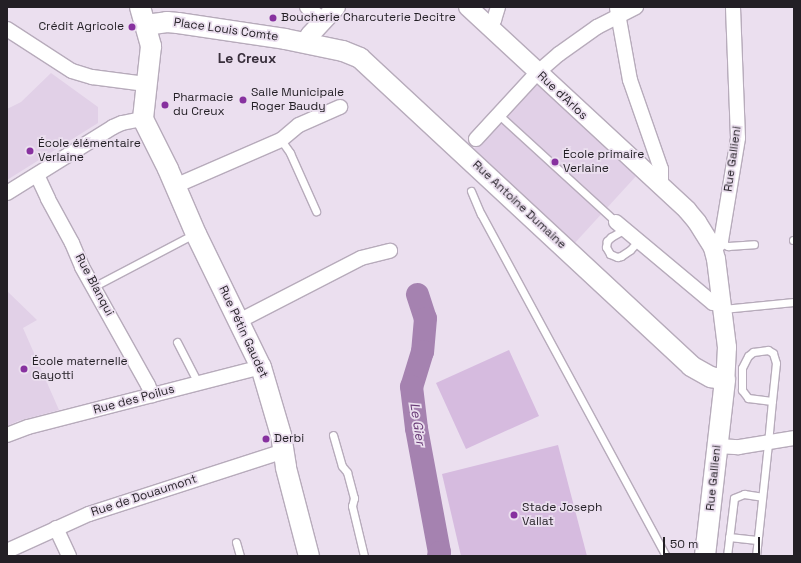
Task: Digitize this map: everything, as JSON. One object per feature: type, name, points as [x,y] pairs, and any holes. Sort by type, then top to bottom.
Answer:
[{"type":"main road","name":"Place Louis Comte","points":[[143,16],[167,22],[306,42]]},
{"type":"main road","points":[[143,16],[151,46],[143,119]]},
{"type":"main road","name":"Rue Antoine Dumaine","points":[[306,42],[353,54],[366,62],[691,366],[711,377],[725,380]]},
{"type":"main road","name":"Rue Pétin Gaudet","points":[[143,119],[196,234],[261,367],[284,451],[286,468],[309,556]]},
{"type":"main road","name":"Rue Gallieni","points":[[705,556],[725,380]]},
{"type":"street","points":[[307,7],[324,21]]},
{"type":"street","points":[[306,42],[336,7]]},
{"type":"street","name":"Rue d'Arlos","points":[[468,7],[687,210],[716,245]]},
{"type":"street","points":[[489,26],[494,20],[498,7]]},
{"type":"street","points":[[476,139],[538,73],[577,40],[618,11],[636,7]]},
{"type":"street","name":"Rue Gallieni","points":[[725,380],[727,347],[716,245],[735,157],[738,126],[733,7]]},
{"type":"street","points":[[618,11],[630,80],[661,169],[662,175],[658,184]]},
{"type":"street","points":[[7,29],[72,71],[92,77],[146,84]]},
{"type":"street","points":[[175,186],[281,140],[299,124],[340,106]]},
{"type":"street","points":[[7,193],[113,127],[122,123],[143,119]]},
{"type":"street","name":"Rue Blanqui","points":[[37,175],[93,287],[148,385],[152,395]]},
{"type":"street","points":[[620,225],[712,303],[722,307]]},
{"type":"street","points":[[239,321],[361,258],[390,251]]},
{"type":"street","name":"Rue des Poilus","points":[[7,435],[28,428],[261,367]]},
{"type":"street","points":[[717,446],[739,447],[794,438]]},
{"type":"street","name":"Rue de Douaumont","points":[[7,551],[89,514],[284,451]]},
{"type":"street","points":[[56,528],[69,556]]},
{"type":"lane","points":[[499,115],[620,225],[607,241],[606,247],[610,254],[617,257],[621,256],[630,250],[639,240]]},
{"type":"lane","points":[[281,140],[290,152],[316,211]]},
{"type":"lane","points":[[471,191],[666,556]]},
{"type":"lane","points":[[93,287],[168,246],[196,234]]},
{"type":"lane","points":[[716,245],[728,246],[754,244]]},
{"type":"lane","points":[[722,307],[794,302]]},
{"type":"lane","points":[[177,342],[198,383]]},
{"type":"lane","points":[[756,556],[768,443],[772,401],[775,357],[773,353],[768,350],[753,352],[748,356],[742,368],[742,390],[748,398],[772,401]]},
{"type":"lane","points":[[333,435],[342,466],[347,472],[354,498],[352,506],[364,556]]},
{"type":"lane","points":[[727,556],[734,498],[744,494],[762,497]]},
{"type":"lane","points":[[729,537],[757,540]]},
{"type":"lane","points":[[236,542],[240,556]]},
{"type":"shaded area","name":"École élémentaire Verlaine","points":[[51,73],[98,107],[98,123],[7,180],[7,109],[21,102]]},
{"type":"shaded area","name":"École primaire Verlaine","points":[[538,80],[638,174],[573,245],[472,151]]},
{"type":"shaded area","name":"École maternelle Gayotti","points":[[7,291],[37,320],[23,328],[59,410],[18,421],[7,426]]},
{"type":"shaded area","points":[[509,350],[539,416],[466,449],[436,383]]},
{"type":"shaded area","name":"Stade Joseph Vallat","points":[[558,445],[587,556],[461,556],[442,474]]},
{"type":"waterway","name":"Le Gier","points":[[417,294],[425,318],[422,351],[411,386],[416,428],[439,552],[438,556]]},
{"type":"place","name":"Boucherie Charcuterie Decitre","points":[[273,18]]},
{"type":"place","name":"Crédit Agricole","points":[[132,27]]},
{"type":"place","name":"Salle Municipale Roger Baudy","points":[[243,100]]},
{"type":"place","name":"Pharmacie du Creux","points":[[165,105]]},
{"type":"place","name":"École élémentaire Verlaine","points":[[30,151]]},
{"type":"place","name":"École primaire Verlaine","points":[[555,162]]},
{"type":"place","name":"École maternelle Gayotti","points":[[24,369]]},
{"type":"place","name":"Derbi","points":[[266,439]]},
{"type":"place","name":"Stade Joseph Vallat","points":[[514,515]]},
{"type":"district","name":"Le Creux","points":[[247,58]]}]
